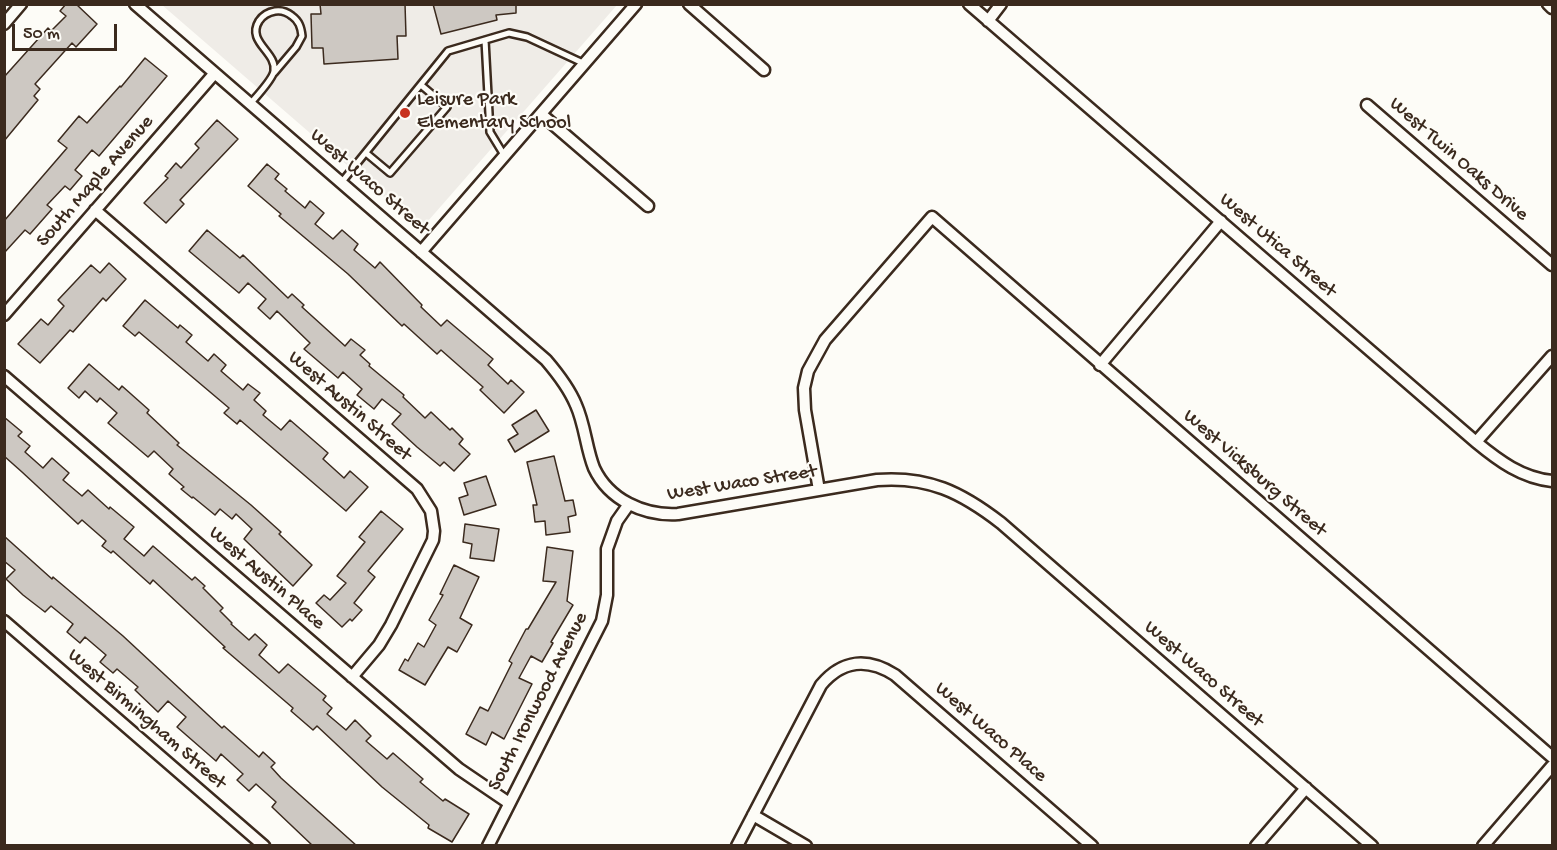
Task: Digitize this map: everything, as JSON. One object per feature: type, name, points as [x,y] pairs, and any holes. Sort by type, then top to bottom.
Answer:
[{"type":"street","points":[[4,24],[21,4]]},
{"type":"street","name":"West Waco Street","points":[[135,4],[535,350],[563,381],[577,406],[594,467],[601,479],[628,504],[651,514],[678,514],[877,480],[902,478],[947,488],[966,498],[1001,523],[1372,846]]},
{"type":"street","points":[[421,252],[636,4]]},
{"type":"street","points":[[689,4],[764,70]]},
{"type":"street","name":"West Utica Street","points":[[969,4],[1498,461],[1531,477],[1552,480]]},
{"type":"street","points":[[988,21],[1002,4]]},
{"type":"street","points":[[1548,4],[1552,8]]},
{"type":"street","name":"South Maple Avenue","points":[[4,315],[214,74]]},
{"type":"street","name":"West Twin Oaks Drive","points":[[1367,105],[1552,265]]},
{"type":"street","points":[[541,114],[648,206]]},
{"type":"street","name":"West Austin Street","points":[[95,210],[408,481],[425,500],[431,511],[434,531],[427,555],[391,626],[379,645],[352,677]]},
{"type":"street","name":"West Vicksburg Street","points":[[819,490],[805,410],[804,388],[808,371],[825,340],[932,217],[1552,757]]},
{"type":"street","points":[[1100,365],[1221,221]]},
{"type":"street","points":[[1476,442],[1552,356]]},
{"type":"street","name":"West Austin Place","points":[[4,376],[459,769],[509,803]]},
{"type":"street","name":"South Ironwood Avenue","points":[[488,846],[602,621],[608,595],[607,549],[617,522],[628,504]]},
{"type":"street","name":"West Birmingham Street","points":[[4,621],[264,846]]},
{"type":"street","name":"West Waco Place","points":[[753,815],[821,685],[841,669],[857,663],[875,665],[896,675],[1092,846]]},
{"type":"street","points":[[1483,846],[1552,766]]},
{"type":"street","points":[[1256,846],[1306,788]]},
{"type":"street","points":[[737,846],[753,815],[806,846]]},
{"type":"lane","points":[[250,104],[296,47],[302,36],[299,23],[283,11],[265,14],[256,27],[257,39],[274,64],[274,73]]},
{"type":"lane","points":[[341,183],[448,51],[509,33],[527,36],[585,64]]},
{"type":"lane","points":[[485,40],[490,132],[505,156]]},
{"type":"lane","points":[[366,153],[390,173],[447,107],[421,85]]},
{"type":"shaded area","name":"Leisure Park Elementary School","points":[[162,5],[617,5],[421,229]]},
{"type":"building","points":[[66,4],[76,4],[97,24],[76,47],[72,43],[35,84],[40,89],[34,96],[38,100],[4,141],[4,77],[48,28],[51,31],[66,16],[60,11]]},
{"type":"building","name":"Leisure Park Elementary School","points":[[320,4],[405,4],[406,36],[397,36],[398,59],[324,64],[323,48],[312,48],[311,14],[321,14]]},
{"type":"building","name":"Leisure Park Elementary School","points":[[433,4],[516,4],[516,13],[496,15],[497,20],[441,34]]},
{"type":"building","points":[[145,58],[167,76],[99,156],[92,150],[75,170],[82,176],[70,190],[65,186],[47,205],[52,209],[30,234],[25,230],[4,253],[4,221],[67,148],[58,141],[79,116],[87,123]]},
{"type":"building","points":[[217,120],[238,139],[180,200],[184,204],[166,223],[144,203],[168,178],[165,176],[176,163],[181,168],[199,148],[195,144]]},
{"type":"building","points":[[267,164],[279,174],[275,179],[287,189],[285,191],[305,208],[310,201],[324,213],[315,224],[333,239],[342,230],[358,244],[354,250],[375,268],[380,262],[441,326],[447,320],[493,359],[488,365],[508,384],[511,380],[524,392],[504,413],[480,390],[483,387],[441,350],[437,354],[404,324],[402,326],[348,274],[279,216],[281,214],[248,186]]},
{"type":"building","points":[[207,230],[240,258],[243,255],[288,298],[292,294],[304,305],[302,307],[345,346],[351,339],[365,350],[360,355],[370,364],[369,366],[404,395],[403,397],[425,418],[431,412],[450,430],[452,428],[463,439],[459,444],[470,454],[454,471],[444,462],[440,466],[417,447],[392,424],[401,414],[382,399],[374,409],[357,395],[362,389],[343,372],[338,378],[304,349],[310,343],[277,311],[270,319],[258,308],[266,299],[248,283],[239,293],[189,251]]},
{"type":"building","points":[[109,263],[126,279],[106,301],[103,298],[73,332],[70,330],[40,363],[18,344],[41,319],[48,325],[64,306],[58,300],[91,265],[100,273]]},
{"type":"building","points":[[145,300],[178,328],[180,325],[192,335],[186,342],[208,361],[214,354],[226,365],[221,371],[243,390],[248,384],[260,393],[254,400],[266,411],[263,415],[281,430],[290,420],[328,453],[323,459],[344,478],[350,471],[368,487],[346,511],[240,420],[237,424],[224,413],[229,408],[139,332],[135,336],[123,326]]},
{"type":"building","points":[[89,364],[119,390],[122,386],[149,410],[147,413],[179,443],[177,445],[251,505],[312,565],[293,586],[244,539],[252,529],[236,514],[232,519],[220,509],[215,515],[192,498],[181,489],[184,487],[169,474],[173,469],[154,451],[148,457],[108,423],[117,413],[100,398],[97,402],[85,391],[79,398],[68,388]]},
{"type":"building","points":[[536,410],[549,431],[515,452],[508,440],[518,434],[512,425]]},
{"type":"building","points":[[4,417],[22,432],[18,436],[30,446],[25,452],[43,468],[52,458],[69,473],[63,480],[82,496],[88,490],[134,527],[124,539],[144,556],[153,546],[192,580],[195,577],[223,608],[220,611],[231,624],[249,640],[255,634],[267,645],[259,655],[279,673],[288,664],[326,696],[323,700],[332,708],[327,714],[346,730],[355,720],[371,736],[366,741],[387,759],[393,753],[423,779],[420,782],[443,801],[445,799],[469,814],[452,842],[428,828],[429,825],[382,787],[317,726],[313,730],[291,711],[293,708],[223,648],[225,647],[153,580],[150,584],[113,551],[111,553],[102,546],[106,541],[82,520],[78,524],[4,456]]},
{"type":"building","points":[[554,456],[565,501],[573,500],[576,515],[568,517],[570,532],[546,535],[545,521],[535,522],[533,505],[537,505],[527,462]]},
{"type":"building","points":[[486,476],[496,505],[464,515],[459,498],[468,495],[464,483]]},
{"type":"building","points":[[381,511],[403,529],[368,571],[375,577],[354,603],[362,610],[352,621],[350,619],[342,627],[316,603],[324,595],[330,600],[346,583],[337,576],[365,542],[359,537]]},
{"type":"building","points":[[465,524],[499,529],[494,561],[470,558],[472,544],[463,542]]},
{"type":"building","points":[[4,536],[52,579],[53,577],[123,636],[222,728],[224,726],[259,757],[263,752],[275,763],[271,767],[281,778],[357,846],[313,846],[272,807],[276,802],[256,784],[249,791],[237,780],[243,774],[221,754],[216,761],[177,727],[186,717],[168,701],[158,712],[135,690],[138,687],[117,669],[113,673],[100,662],[106,655],[85,637],[80,643],[67,632],[73,624],[51,606],[45,612],[23,595],[6,579],[15,570],[4,561]]},
{"type":"building","points":[[547,547],[573,551],[567,601],[573,605],[542,662],[531,656],[519,678],[532,684],[504,739],[492,732],[486,745],[466,734],[480,707],[488,711],[512,663],[509,661],[556,582],[543,581]]},
{"type":"building","points":[[454,565],[479,577],[460,618],[472,625],[457,652],[448,647],[425,685],[399,670],[405,659],[408,661],[418,643],[424,647],[436,625],[429,620],[443,595],[440,594]]},
{"type":"place","name":"Leisure Park Elementary School","points":[[405,113]]}]
